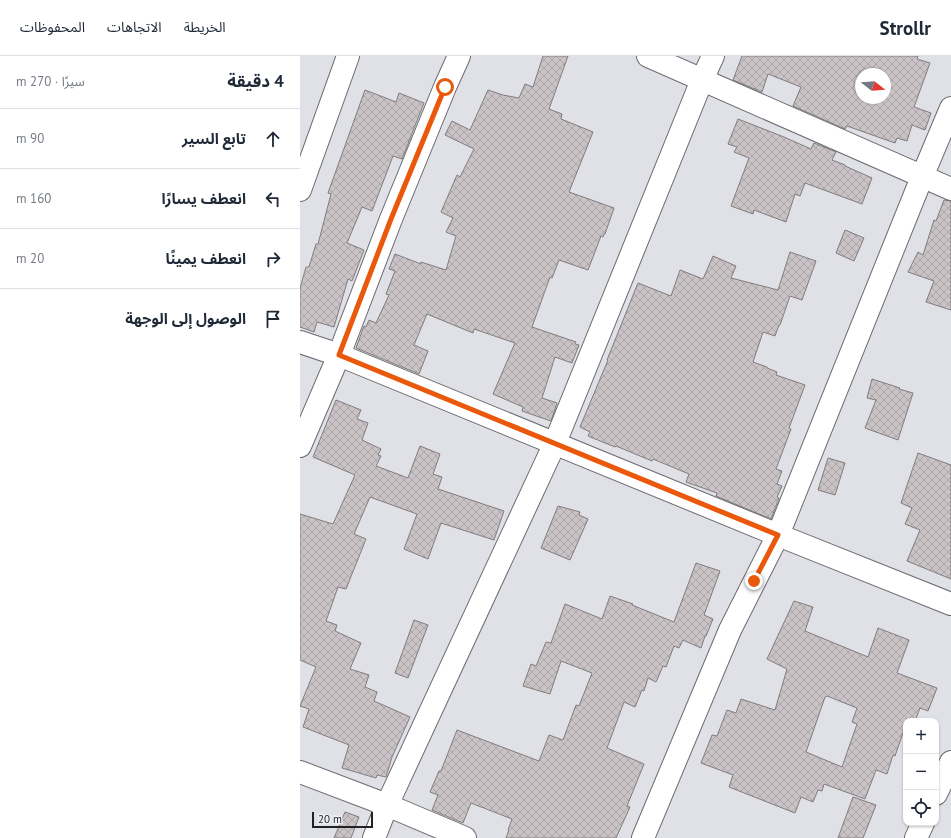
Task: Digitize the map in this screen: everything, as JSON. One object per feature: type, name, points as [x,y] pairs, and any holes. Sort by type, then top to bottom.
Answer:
[{"type":"street","points":[[300,190],[348,56]]},
{"type":"street","points":[[300,446],[339,355],[391,219],[459,56]]},
{"type":"street","points":[[648,56],[951,189]]},
{"type":"street","points":[[374,838],[387,805],[555,443],[713,56]]},
{"type":"street","points":[[643,838],[730,630],[778,535],[951,108]]},
{"type":"street","points":[[300,342],[339,355],[778,535],[951,604]]},
{"type":"street","points":[[938,790],[951,762]]},
{"type":"street","points":[[300,772],[387,805],[465,838]]},
{"type":"street","points":[[916,838],[922,826]]},
{"type":"building","points":[[543,56],[568,56],[549,109],[562,114],[561,119],[593,132],[569,192],[614,208],[605,234],[603,237],[601,236],[588,270],[559,260],[552,278],[550,277],[532,327],[576,342],[575,344],[579,345],[572,363],[555,357],[542,398],[557,403],[551,421],[522,411],[523,407],[493,394],[515,343],[474,329],[473,333],[427,314],[414,345],[428,351],[419,374],[356,348],[364,326],[366,327],[369,320],[376,323],[389,295],[386,294],[395,271],[389,269],[395,254],[421,264],[421,262],[446,270],[456,236],[446,232],[453,218],[441,212],[457,175],[460,177],[474,149],[445,135],[452,121],[470,130],[488,90],[519,98],[525,84],[533,87]]},
{"type":"building","points":[[742,56],[918,56],[917,59],[930,63],[914,107],[931,113],[925,130],[912,125],[907,141],[897,138],[895,143],[847,126],[845,129],[793,106],[801,87],[768,74],[762,92],[733,80]]},
{"type":"building","points":[[365,90],[396,102],[399,93],[424,103],[402,159],[393,156],[372,211],[362,207],[347,243],[364,250],[352,281],[348,279],[334,327],[317,322],[314,332],[300,327],[300,288],[306,267],[309,267],[316,244],[318,244],[331,194],[328,193]]},
{"type":"building","points":[[738,119],[811,149],[814,143],[836,152],[832,160],[872,178],[862,204],[805,183],[800,196],[795,194],[786,222],[754,210],[753,214],[731,206],[749,158],[734,152],[737,147],[728,144]]},
{"type":"building","points":[[944,200],[951,201],[951,310],[926,302],[934,281],[908,272],[918,252],[923,255],[934,220],[936,221]]},
{"type":"building","points":[[845,230],[864,238],[854,261],[836,253]]},
{"type":"building","points":[[790,252],[816,261],[802,300],[790,296],[775,336],[763,332],[753,362],[777,372],[776,375],[805,385],[776,469],[782,471],[777,484],[782,486],[777,497],[779,498],[771,519],[716,496],[717,493],[686,482],[689,474],[653,459],[652,461],[588,436],[590,432],[580,427],[638,283],[671,296],[680,270],[703,279],[713,256],[736,266],[731,278],[778,290]]},
{"type":"building","points":[[872,379],[913,393],[898,440],[865,428],[876,400],[867,398]]},
{"type":"building","points":[[336,400],[361,410],[357,419],[368,423],[362,440],[381,449],[378,455],[381,456],[376,466],[408,478],[420,446],[440,454],[433,474],[442,477],[438,489],[504,511],[494,540],[441,523],[428,559],[404,549],[417,514],[370,497],[354,534],[366,539],[346,589],[338,587],[326,621],[337,625],[335,631],[361,643],[350,669],[369,675],[365,687],[377,692],[374,701],[410,717],[392,757],[386,777],[377,775],[376,778],[342,768],[349,745],[303,727],[309,709],[300,706],[316,667],[300,660],[300,514],[333,524],[355,475],[313,457]]},
{"type":"building","points":[[918,453],[951,465],[951,579],[907,561],[920,530],[905,524],[912,508],[901,503]]},
{"type":"building","points":[[828,458],[845,463],[835,495],[818,490]]},
{"type":"building","points":[[558,506],[580,512],[579,515],[588,519],[570,560],[541,548]]},
{"type":"building","points":[[696,563],[720,571],[704,615],[713,619],[701,648],[683,640],[679,648],[674,646],[666,667],[663,666],[656,682],[648,678],[644,691],[642,690],[635,707],[624,702],[607,748],[644,764],[627,806],[630,807],[616,838],[506,838],[512,819],[471,803],[463,823],[432,810],[438,795],[430,792],[439,771],[441,771],[457,730],[539,761],[549,735],[563,740],[576,705],[579,706],[592,673],[561,661],[550,694],[523,686],[531,664],[536,666],[546,642],[551,643],[565,604],[602,619],[610,596],[633,604],[632,605],[674,622]]},
{"type":"building","points":[[794,601],[813,607],[805,631],[868,657],[878,628],[909,640],[897,673],[937,688],[928,711],[920,708],[916,718],[903,718],[903,733],[895,756],[893,755],[887,774],[876,770],[865,799],[824,784],[822,791],[818,790],[813,802],[801,797],[795,813],[729,787],[733,775],[701,763],[712,735],[717,736],[727,710],[736,713],[741,699],[775,710],[787,669],[767,659]],"holes":[[[827,696],[857,708],[852,722],[857,724],[842,767],[806,752],[825,697]]]},
{"type":"building","points":[[414,620],[428,625],[408,678],[395,673]]},
{"type":"building","points":[[853,797],[876,805],[863,838],[838,838]]},
{"type":"building","points":[[345,812],[359,817],[351,838],[334,838]]},
{"type":"route","points":[[445,87],[391,219],[339,355],[778,535],[754,581]]}]
